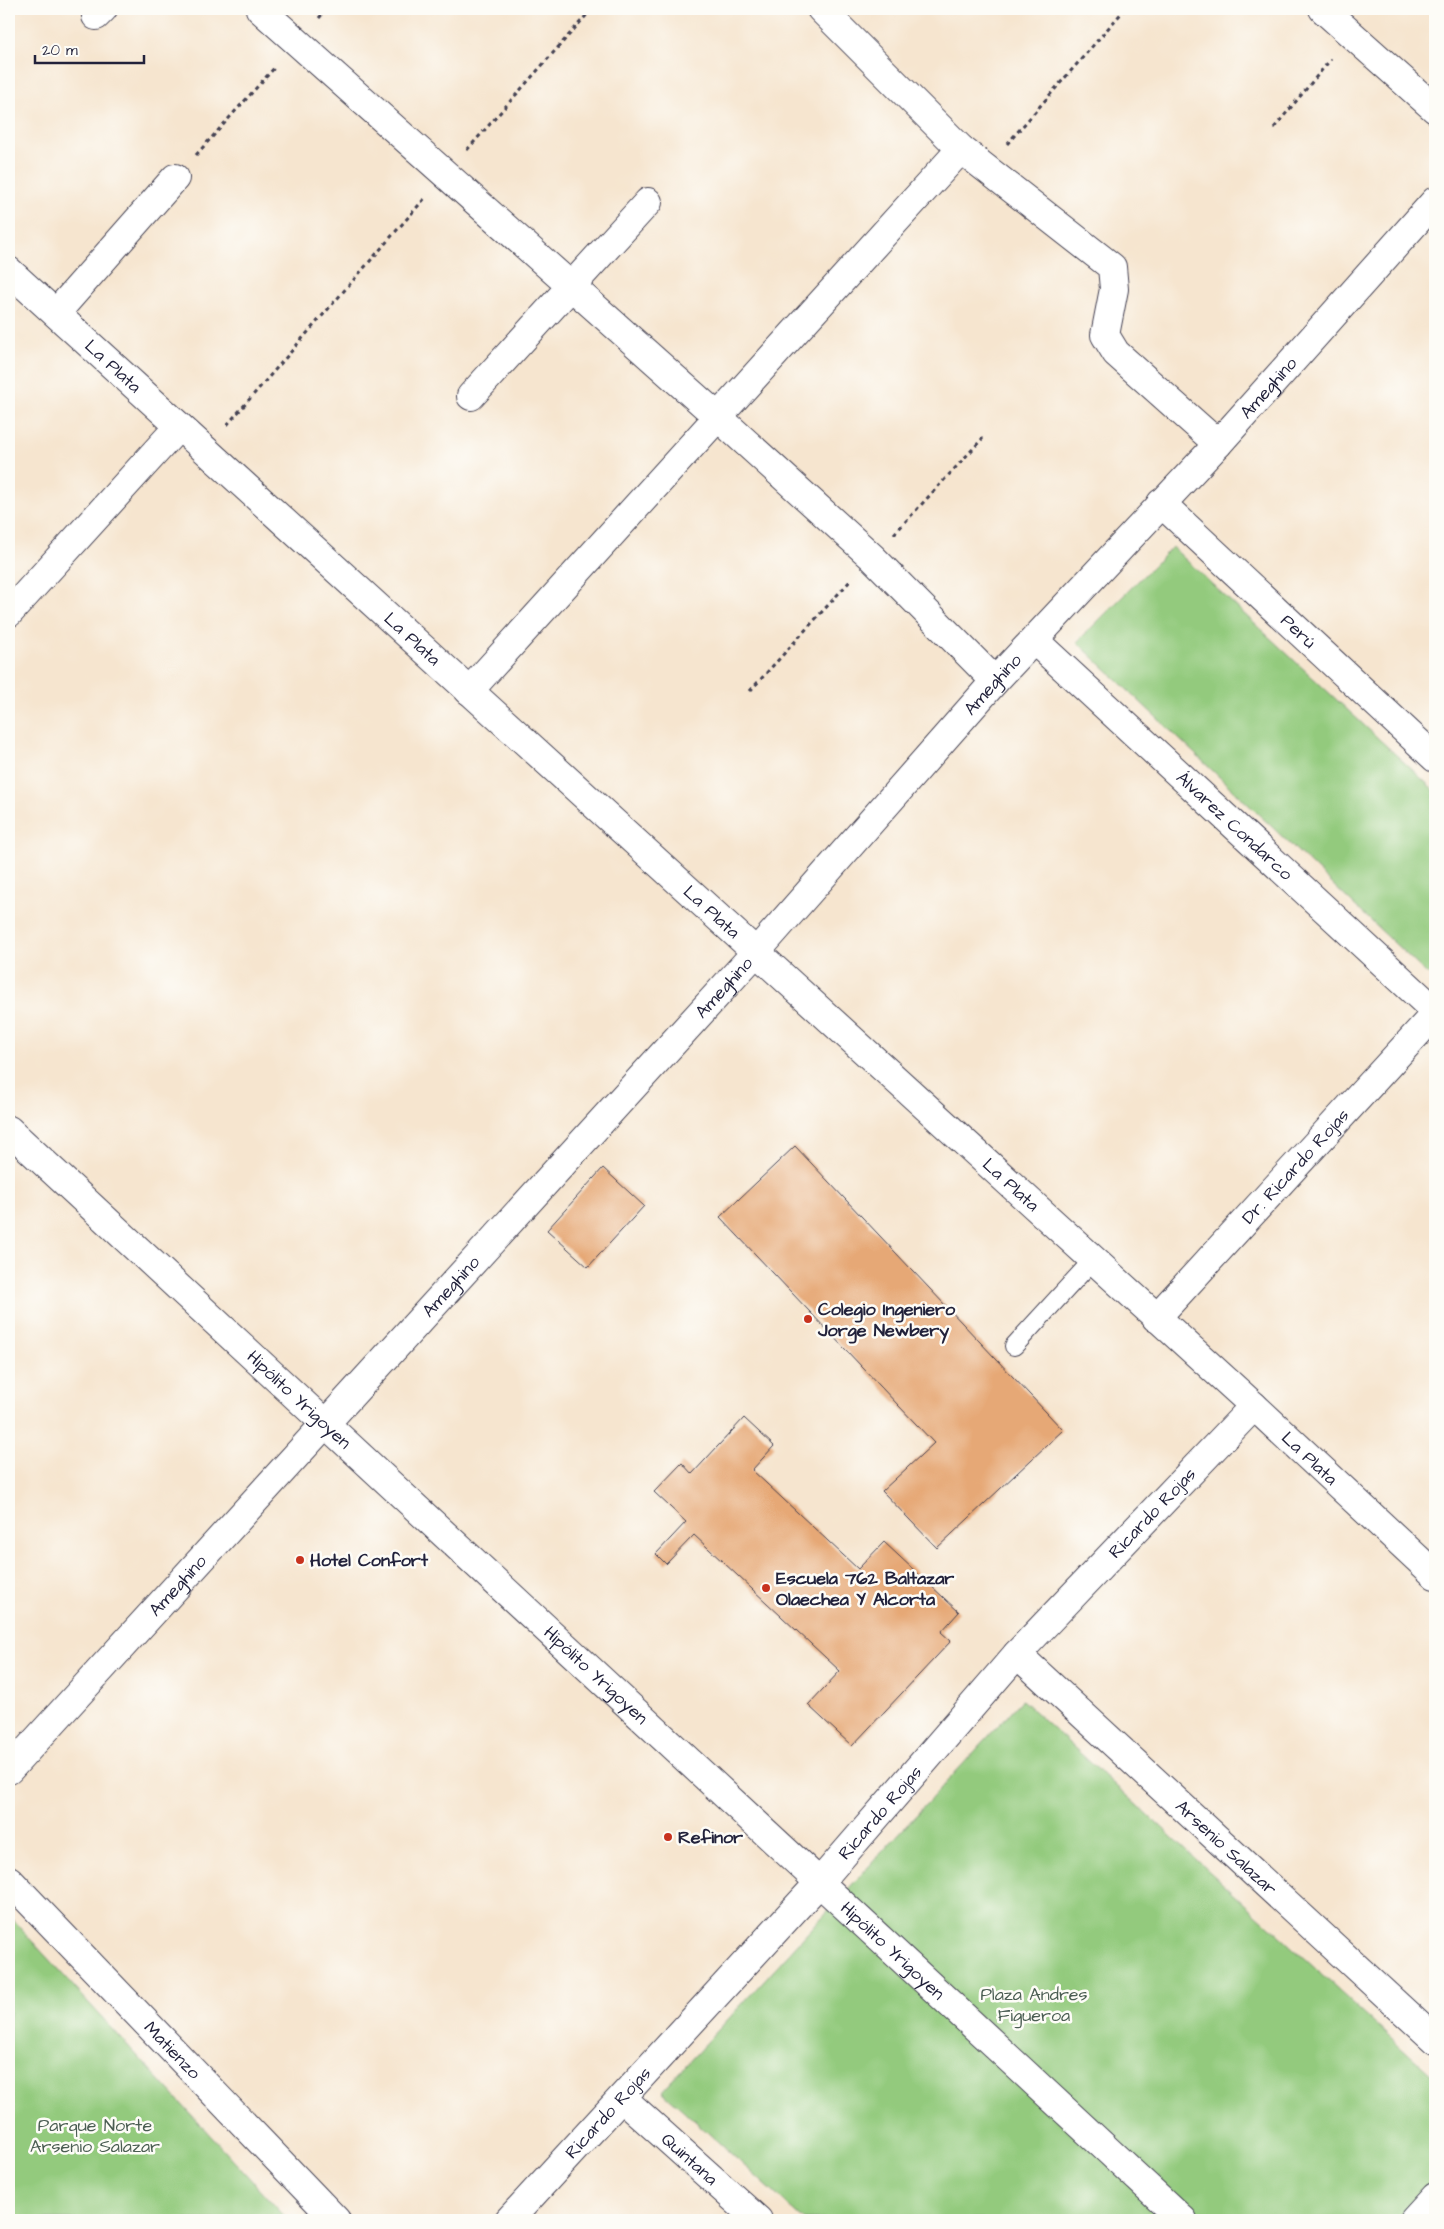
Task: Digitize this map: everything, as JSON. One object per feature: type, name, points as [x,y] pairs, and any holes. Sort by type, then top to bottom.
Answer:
[{"type":"street","points":[[260,9],[718,417],[872,557],[995,681]]},
{"type":"street","points":[[821,9],[961,150],[1112,267],[1114,289],[1105,335],[1116,353],[1218,444]]},
{"type":"street","points":[[1323,9],[1435,109]]},
{"type":"street","points":[[469,690],[961,150]]},
{"type":"street","points":[[56,313],[175,178]]},
{"type":"street","name":"Ameghino","points":[[9,1770],[325,1422],[757,952],[995,681],[1218,444],[1435,201]]},
{"type":"street","points":[[471,396],[648,202]]},
{"type":"street","name":"La Plata","points":[[9,271],[1254,1406],[1435,1575]]},
{"type":"street","points":[[9,613],[179,426]]},
{"type":"street","name":"Perú","points":[[1161,504],[1435,758]]},
{"type":"street","name":"Álvarez Condarco","points":[[1034,641],[1435,1012]]},
{"type":"street","name":"Dr. Ricardo Rojas","points":[[1156,1318],[1435,1012]]},
{"type":"street","name":"Hipólito Yrigoyen","points":[[9,1130],[1183,2220]]},
{"type":"street","name":"Ricardo Rojas","points":[[509,2220],[819,1883],[1017,1654],[1254,1406]]},
{"type":"street","name":"Arsenio Salazar","points":[[1017,1654],[1435,2040]]},
{"type":"street","name":"Matienzo","points":[[9,1880],[336,2220]]},
{"type":"street","name":"Quintana","points":[[622,2098],[758,2220]]},
{"type":"street","points":[[1414,2220],[1435,2197]]},
{"type":"lane","points":[[1014,1346],[1093,1260]]},
{"type":"path","points":[[175,178],[327,9]]},
{"type":"path","points":[[205,450],[592,9]]},
{"type":"path","points":[[985,168],[1125,9]]},
{"type":"path","points":[[1274,128],[1351,34]]},
{"type":"green space","points":[[1172,547],[1435,791],[1435,967],[1428,975],[1077,642]]},
{"type":"green space","name":"Plaza Andres Figueroa","points":[[1022,1700],[1435,2078],[1435,2220],[804,2220],[662,2091]]},
{"type":"green space","name":"Parque Norte Arsenio Salazar","points":[[9,1916],[288,2220],[9,2220]]},
{"type":"building","points":[[795,1146],[1063,1430],[937,1548],[882,1491],[934,1443],[720,1217]]},
{"type":"building","points":[[603,1168],[644,1206],[588,1267],[547,1230]]},
{"type":"building","points":[[744,1418],[774,1446],[752,1470],[858,1569],[884,1542],[959,1612],[941,1632],[951,1641],[852,1746],[808,1705],[840,1671],[694,1535],[666,1564],[656,1554],[686,1522],[654,1492],[682,1463],[692,1474]]},
{"type":"place","name":"Colegio Ingeniero Jorge Newbery","points":[[808,1319]]},
{"type":"place","name":"Hotel Confort","points":[[300,1560]]},
{"type":"place","name":"Escuela 762 Baltazar Olaechea Y Alcorta","points":[[766,1588]]},
{"type":"place","name":"Refinor","points":[[668,1837]]}]
